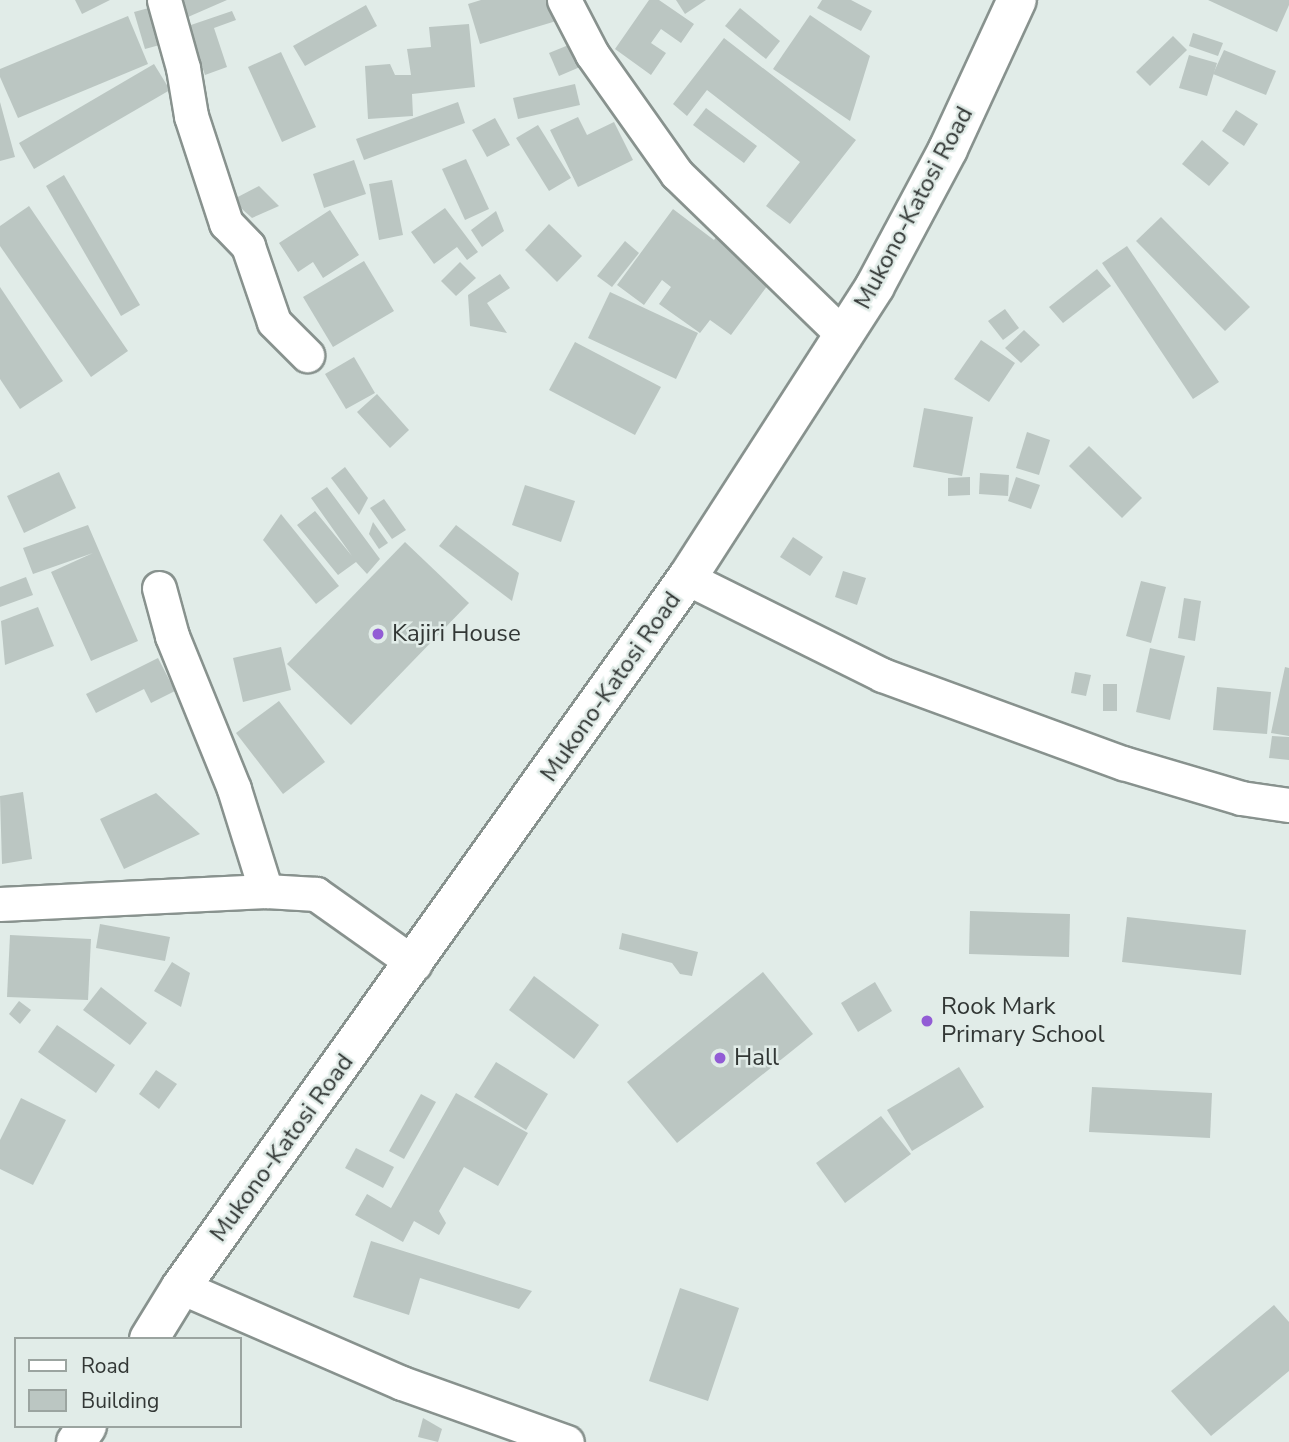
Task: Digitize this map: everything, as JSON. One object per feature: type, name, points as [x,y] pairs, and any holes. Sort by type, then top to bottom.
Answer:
[{"type":"main road","name":"Mukono-Katosi Road","points":[[150,1337],[181,1287],[415,964],[687,579],[875,286],[948,149],[1017,0]]},
{"type":"street","points":[[164,0],[183,68],[191,116],[226,223],[248,246],[274,322],[307,355]]},
{"type":"street","points":[[564,0],[592,54],[677,174],[844,336]]},
{"type":"street","points":[[687,579],[882,675],[1124,763],[1241,798],[1289,805]]},
{"type":"street","points":[[159,587],[172,636],[234,789],[266,891]]},
{"type":"street","points":[[0,904],[266,891],[316,894],[415,964]]},
{"type":"street","points":[[181,1287],[402,1383],[567,1442]]},
{"type":"building","points":[[75,0],[110,0],[82,14]]},
{"type":"building","points":[[180,0],[227,0],[188,17]]},
{"type":"building","points":[[481,0],[557,0],[563,19],[480,44],[468,4]]},
{"type":"building","points":[[649,0],[659,0],[694,24],[681,43],[661,29],[651,43],[666,53],[651,75],[615,49]]},
{"type":"building","points":[[676,0],[706,0],[685,14]]},
{"type":"building","points":[[822,0],[851,0],[872,11],[861,31],[817,8]]},
{"type":"building","points":[[1208,0],[1289,0],[1289,5],[1277,32]]},
{"type":"building","points":[[366,5],[377,26],[305,66],[293,46]]},
{"type":"building","points":[[156,6],[167,43],[145,49],[134,12]]},
{"type":"building","points":[[740,8],[780,41],[766,59],[725,26]]},
{"type":"building","points":[[232,11],[236,20],[214,28],[227,67],[205,75],[188,26]]},
{"type":"building","points":[[810,15],[870,56],[850,121],[773,69]]},
{"type":"building","points":[[128,16],[148,64],[18,118],[0,77],[0,69]]},
{"type":"building","points":[[469,24],[475,87],[412,94],[413,116],[368,119],[365,66],[390,64],[395,75],[411,75],[407,49],[431,47],[429,27]]},
{"type":"building","points":[[1193,33],[1223,43],[1218,56],[1189,46]]},
{"type":"building","points":[[1173,36],[1187,50],[1150,86],[1136,72]]},
{"type":"building","points":[[724,38],[856,140],[790,224],[766,206],[800,162],[707,90],[687,116],[673,104]]},
{"type":"building","points":[[571,44],[580,67],[559,76],[549,53]]},
{"type":"building","points":[[1224,50],[1276,71],[1266,95],[1213,74]]},
{"type":"building","points":[[281,52],[316,127],[282,142],[248,67]]},
{"type":"building","points":[[1189,55],[1217,63],[1207,96],[1179,88]]},
{"type":"building","points":[[154,64],[170,90],[34,169],[19,143]]},
{"type":"building","points":[[575,84],[580,105],[518,119],[513,98]]},
{"type":"building","points":[[0,102],[15,157],[0,161]]},
{"type":"building","points":[[458,102],[465,123],[364,160],[356,139]]},
{"type":"building","points":[[706,108],[757,146],[744,163],[693,125]]},
{"type":"building","points":[[1236,110],[1258,124],[1244,146],[1222,131]]},
{"type":"building","points":[[578,117],[587,135],[614,122],[633,160],[578,187],[550,130]]},
{"type":"building","points":[[495,118],[510,145],[487,157],[472,130]]},
{"type":"building","points":[[538,125],[571,178],[549,191],[516,138]]},
{"type":"building","points":[[1202,140],[1229,163],[1209,186],[1182,164]]},
{"type":"building","points":[[466,159],[489,209],[465,220],[442,169]]},
{"type":"building","points":[[354,160],[366,194],[324,208],[313,174]]},
{"type":"building","points":[[64,175],[140,305],[121,316],[46,186]]},
{"type":"building","points":[[392,180],[403,235],[379,240],[369,184]]},
{"type":"building","points":[[259,186],[279,206],[252,218],[232,200]]},
{"type":"building","points":[[29,206],[128,351],[91,377],[0,246],[0,226]]},
{"type":"building","points":[[445,208],[478,252],[467,260],[457,247],[434,264],[411,232]]},
{"type":"building","points":[[673,209],[714,240],[722,229],[779,270],[731,335],[710,320],[700,333],[659,304],[671,287],[662,280],[644,305],[617,285]]},
{"type":"building","points":[[330,210],[359,255],[323,278],[313,262],[298,272],[279,243]]},
{"type":"building","points":[[496,211],[504,231],[482,247],[471,230]]},
{"type":"building","points":[[1161,217],[1250,307],[1225,331],[1136,241]]},
{"type":"building","points":[[549,224],[582,256],[557,282],[525,250]]},
{"type":"building","points":[[625,241],[639,253],[612,287],[597,276]]},
{"type":"building","points":[[1127,246],[1219,382],[1193,399],[1102,263]]},
{"type":"building","points":[[364,261],[394,311],[333,347],[303,297]]},
{"type":"building","points":[[460,262],[476,278],[456,296],[441,281]]},
{"type":"building","points":[[1097,269],[1111,286],[1063,323],[1049,307]]},
{"type":"building","points":[[500,274],[510,288],[487,303],[507,333],[470,326],[468,295]]},
{"type":"building","points":[[0,287],[63,381],[20,409],[0,379]]},
{"type":"building","points":[[610,292],[698,333],[676,379],[588,338]]},
{"type":"building","points":[[1005,309],[1019,328],[1003,340],[988,321]]},
{"type":"building","points":[[1024,330],[1040,345],[1021,363],[1005,348]]},
{"type":"building","points":[[981,340],[1015,363],[989,402],[954,379]]},
{"type":"building","points":[[575,342],[661,387],[635,435],[549,390]]},
{"type":"building","points":[[354,357],[375,393],[346,409],[325,374]]},
{"type":"building","points":[[377,394],[409,430],[390,448],[357,412]]},
{"type":"building","points":[[924,408],[973,417],[962,476],[913,467]]},
{"type":"building","points":[[1027,432],[1050,440],[1039,475],[1016,468]]},
{"type":"building","points":[[1089,446],[1142,498],[1122,518],[1069,466]]},
{"type":"building","points":[[345,467],[368,498],[359,515],[331,478]]},
{"type":"building","points":[[59,472],[76,508],[24,533],[7,496]]},
{"type":"building","points":[[980,473],[1009,475],[1008,496],[979,494]]},
{"type":"building","points":[[970,477],[970,495],[948,496],[948,478]]},
{"type":"building","points":[[1016,477],[1040,485],[1031,509],[1008,501]]},
{"type":"building","points":[[525,485],[575,501],[561,542],[512,525]]},
{"type":"building","points":[[327,487],[380,559],[367,574],[356,562],[338,575],[297,525],[315,511],[352,556],[311,498]]},
{"type":"building","points":[[384,499],[406,530],[392,539],[370,508]]},
{"type":"building","points":[[281,514],[339,586],[316,604],[263,540]]},
{"type":"building","points":[[373,522],[388,543],[379,549],[369,534]]},
{"type":"building","points":[[88,525],[138,641],[91,661],[51,572],[93,553],[33,574],[23,548]]},
{"type":"building","points":[[456,525],[519,573],[512,601],[439,546]]},
{"type":"building","points":[[793,537],[823,557],[810,576],[780,557]]},
{"type":"building","name":"Kajiri House","points":[[405,542],[469,603],[351,725],[287,664]]},
{"type":"building","points":[[843,571],[866,578],[857,605],[835,597]]},
{"type":"building","points":[[26,577],[33,595],[0,607],[0,587]]},
{"type":"building","points":[[1141,581],[1166,587],[1151,643],[1126,636]]},
{"type":"building","points":[[1184,598],[1201,601],[1195,641],[1178,638]]},
{"type":"building","points":[[38,607],[54,646],[5,665],[1,621]]},
{"type":"building","points":[[281,647],[291,690],[243,702],[233,658]]},
{"type":"building","points":[[1150,648],[1185,656],[1170,720],[1136,712]]},
{"type":"building","points":[[158,658],[175,691],[151,703],[144,689],[96,713],[86,694]]},
{"type":"building","points":[[1285,667],[1289,668],[1289,736],[1271,733]]},
{"type":"building","points":[[1075,672],[1091,675],[1086,696],[1071,693]]},
{"type":"building","points":[[1103,684],[1117,684],[1117,711],[1103,711]]},
{"type":"building","points":[[1217,687],[1271,692],[1267,734],[1213,730]]},
{"type":"building","points":[[279,701],[325,762],[283,794],[236,733]]},
{"type":"building","points":[[1272,736],[1289,737],[1289,760],[1269,758]]},
{"type":"building","points":[[23,792],[32,859],[2,864],[0,796]]},
{"type":"building","points":[[156,793],[200,834],[124,869],[100,819]]},
{"type":"building","points":[[970,911],[1070,914],[1069,957],[969,954]]},
{"type":"building","points":[[1127,917],[1246,930],[1241,975],[1122,962]]},
{"type":"building","points":[[100,924],[170,937],[165,961],[96,948]]},
{"type":"building","points":[[622,933],[698,952],[692,976],[680,974],[672,963],[619,949]]},
{"type":"building","points":[[10,935],[91,939],[88,1000],[7,997]]},
{"type":"building","points":[[172,962],[190,973],[181,1007],[154,991]]},
{"type":"building","name":"Hall","points":[[763,972],[813,1034],[677,1143],[627,1082]]},
{"type":"building","points":[[534,976],[599,1025],[574,1059],[509,1010]]},
{"type":"building","points":[[875,982],[892,1011],[858,1032],[841,1003]]},
{"type":"building","points":[[101,987],[147,1023],[130,1045],[83,1010]]},
{"type":"building","points":[[19,1001],[31,1010],[20,1024],[9,1014]]},
{"type":"building","points":[[57,1025],[115,1065],[96,1093],[38,1052]]},
{"type":"building","points":[[496,1062],[548,1094],[526,1130],[474,1097]]},
{"type":"building","points":[[959,1067],[984,1107],[912,1151],[887,1110]]},
{"type":"building","points":[[156,1070],[177,1084],[159,1109],[139,1094]]},
{"type":"building","points":[[1092,1087],[1212,1093],[1210,1138],[1089,1132]]},
{"type":"building","points":[[456,1093],[528,1133],[498,1186],[464,1167],[439,1211],[446,1223],[439,1235],[414,1221],[403,1242],[355,1215],[367,1194],[391,1208]]},
{"type":"building","points":[[421,1094],[436,1102],[404,1159],[389,1151]]},
{"type":"building","points":[[21,1098],[66,1120],[33,1185],[0,1169],[0,1140]]},
{"type":"building","points":[[881,1116],[911,1154],[845,1203],[816,1163]]},
{"type":"building","points":[[356,1148],[394,1167],[383,1188],[345,1168]]},
{"type":"building","points":[[371,1241],[532,1291],[519,1309],[420,1278],[409,1315],[353,1297]]},
{"type":"building","points":[[680,1288],[739,1308],[708,1401],[649,1381]]},
{"type":"building","points":[[1274,1305],[1289,1322],[1289,1371],[1211,1436],[1171,1391]]},
{"type":"building","points":[[423,1418],[442,1429],[438,1442],[418,1437]]},
{"type":"place","name":"Kajiri House","points":[[378,634]]},
{"type":"place","name":"Rook Mark Primary School","points":[[927,1021]]},
{"type":"place","name":"Hall","points":[[720,1058]]}]
